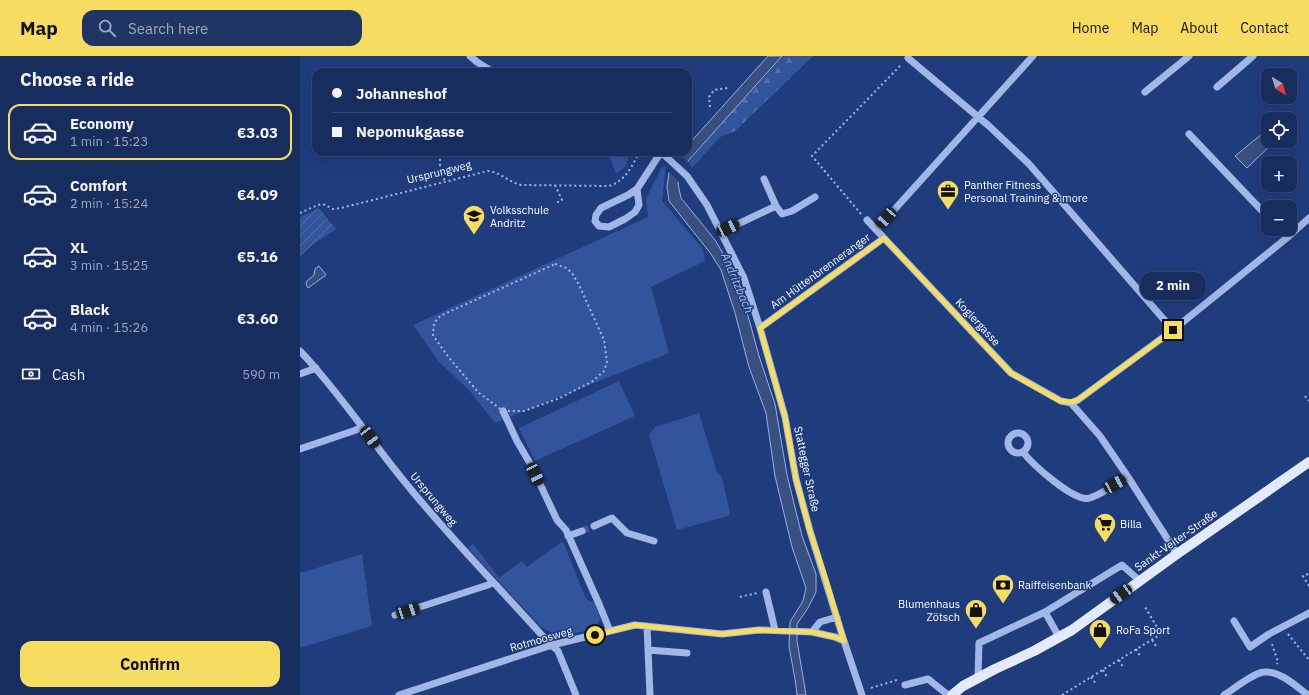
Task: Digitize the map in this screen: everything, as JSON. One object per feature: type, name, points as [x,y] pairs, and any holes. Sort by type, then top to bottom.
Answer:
[{"type":"main road","name":"Sankt-Veiter-Straße","points":[[952,695],[963,686],[1019,659],[1072,630],[1140,580],[1309,462]]},
{"type":"street","points":[[470,56],[487,68]]},
{"type":"street","name":"Am Hüttenbrenneranger","points":[[876,230],[1034,56]]},
{"type":"street","points":[[1144,92],[1189,56]]},
{"type":"street","points":[[1217,87],[1253,56]]},
{"type":"street","points":[[908,58],[978,117],[1029,164],[1173,330]]},
{"type":"street","points":[[1190,134],[1261,210]]},
{"type":"street","name":"Stattegger Straße","points":[[637,189],[639,205],[636,212],[609,227],[599,226],[595,221],[596,215],[601,208],[628,196],[637,189],[658,156]]},
{"type":"street","name":"Stattegger Straße","points":[[666,156],[687,176],[707,205],[744,278],[760,328],[785,417],[796,479],[810,531],[862,695]]},
{"type":"street","points":[[764,179],[776,206],[782,214],[792,211],[815,197]]},
{"type":"street","points":[[721,232],[776,206]]},
{"type":"street","points":[[1177,554],[1100,436],[1071,402],[1078,400],[1173,330],[1288,237],[1309,218]]},
{"type":"street","name":"Am Hüttenbrenneranger","points":[[760,328],[884,238],[867,220]]},
{"type":"street","name":"Koglergasse","points":[[884,238],[1011,373],[1060,401],[1071,402]]},
{"type":"street","name":"Ursprungweg","points":[[300,351],[316,368],[426,508],[547,641],[558,651],[576,695]]},
{"type":"street","points":[[300,374],[316,368]]},
{"type":"street","points":[[503,411],[558,520],[568,536],[610,631]]},
{"type":"street","points":[[300,449],[362,427]]},
{"type":"street","points":[[1023,452],[1037,467],[1071,494],[1082,499],[1090,498],[1128,477]]},
{"type":"street","points":[[594,526],[612,518],[627,533],[654,541]]},
{"type":"street","points":[[568,536],[582,531]]},
{"type":"street","points":[[978,678],[979,643],[1045,612],[1122,565],[1140,580]]},
{"type":"street","points":[[395,615],[488,585],[493,582]]},
{"type":"street","points":[[766,592],[779,631]]},
{"type":"street","points":[[1045,612],[1059,637]]},
{"type":"street","points":[[1234,621],[1250,647],[1269,634],[1309,613]]},
{"type":"street","points":[[812,632],[820,622],[837,617]]},
{"type":"street","name":"Rotmoosweg","points":[[399,695],[552,645],[635,625],[722,634],[758,630],[812,632],[835,637],[844,641]]},
{"type":"street","points":[[647,626],[650,695]]},
{"type":"street","points":[[648,650],[687,654]]},
{"type":"street","points":[[1224,695],[1252,677],[1263,672],[1277,674],[1308,695]]},
{"type":"street","points":[[905,685],[928,679],[948,695]]},
{"type":"path","name":"Am Hüttenbrenneranger","points":[[867,220],[812,156],[908,58]]},
{"type":"path","points":[[710,107],[709,97],[714,90],[728,88]]},
{"type":"path","points":[[440,156],[440,166],[445,182]]},
{"type":"path","name":"Ursprungweg","points":[[300,213],[323,204],[333,209],[341,208],[488,171],[495,172],[515,183],[521,184],[609,186],[622,180],[634,164],[637,156]]},
{"type":"path","points":[[555,185],[562,200],[556,203]]},
{"type":"path","points":[[555,264],[566,268],[572,273],[579,285],[604,340],[607,362],[604,371],[593,381],[560,398],[524,411],[503,411],[478,392],[446,354],[433,335],[434,323],[440,316],[555,264]]},
{"type":"path","points":[[1305,396],[1309,401]]},
{"type":"path","points":[[1308,574],[1303,576],[1309,586]]},
{"type":"path","points":[[740,597],[766,592]]},
{"type":"path","points":[[1062,695],[1161,634],[1145,607]]},
{"type":"path","points":[[1282,627],[1309,660]]},
{"type":"path","points":[[1269,634],[1278,662],[1272,673]]},
{"type":"path","points":[[1152,640],[1156,646]]},
{"type":"path","points":[[1136,649],[1140,656]]},
{"type":"path","points":[[1119,660],[1123,667]]},
{"type":"path","points":[[1103,670],[1107,677]]},
{"type":"path","points":[[1091,677],[1096,684]]},
{"type":"green space","points":[[783,56],[813,56],[735,131],[720,137],[692,168],[688,162]]},
{"type":"green space","points":[[609,156],[628,156],[627,162],[622,170],[616,173]]},
{"type":"green space","points":[[666,166],[662,201],[703,249],[705,261],[651,287],[669,353],[495,423],[469,390],[439,362],[413,325],[648,217],[646,199],[662,167]]},
{"type":"green space","points":[[319,208],[336,229],[315,243],[300,256],[300,217]]},
{"type":"green space","points":[[619,381],[635,416],[535,461],[519,428]]},
{"type":"green space","points":[[699,413],[717,472],[722,477],[730,514],[728,516],[677,530],[649,435],[655,427]]},
{"type":"green space","points":[[563,541],[586,599],[595,603],[600,619],[596,629],[570,634],[554,634],[541,627],[468,548],[473,544],[499,578],[522,561],[527,567]]},
{"type":"green space","points":[[362,554],[372,626],[300,648],[300,573]]},
{"type":"shaded area","points":[[768,56],[782,56],[688,161],[678,184],[681,198],[715,240],[731,267],[747,312],[759,356],[775,404],[787,475],[802,536],[816,574],[816,592],[808,608],[797,624],[797,641],[806,695],[797,695],[789,646],[790,622],[803,601],[806,588],[792,547],[775,476],[766,413],[749,367],[735,313],[721,270],[711,254],[669,201],[667,187],[669,173],[679,156],[692,156],[692,141]]},
{"type":"shaded area","points":[[1261,135],[1261,148],[1268,148],[1247,168],[1235,156]]},
{"type":"shaded area","points":[[319,266],[326,275],[308,288],[306,284],[307,281],[314,275],[315,269]]},
{"type":"pier","points":[[676,156],[682,156],[689,163],[681,184],[668,171]]},
{"type":"tunnel","points":[[582,531],[594,526]]},
{"type":"place","name":"Panther Fitness Personal Training & more","points":[[948,210]]},
{"type":"place","name":"Volksschule Andritz","points":[[474,236]]},
{"type":"place","name":"Billa","points":[[1105,544]]},
{"type":"place","name":"Raiffeisenbank","points":[[1003,604]]},
{"type":"place","name":"Blumenhaus Zötsch","points":[[976,630]]},
{"type":"place","name":"RoFa Sport","points":[[1100,650]]},
{"type":"route","points":[[595,635],[635,625],[722,634],[758,630],[812,632],[835,637],[844,641],[810,531],[796,479],[785,417],[760,328],[884,238],[1011,373],[1060,401],[1071,402],[1078,400],[1173,330]]},
{"type":"water label","name":"Andritzbach","points":[[737,283]]}]
